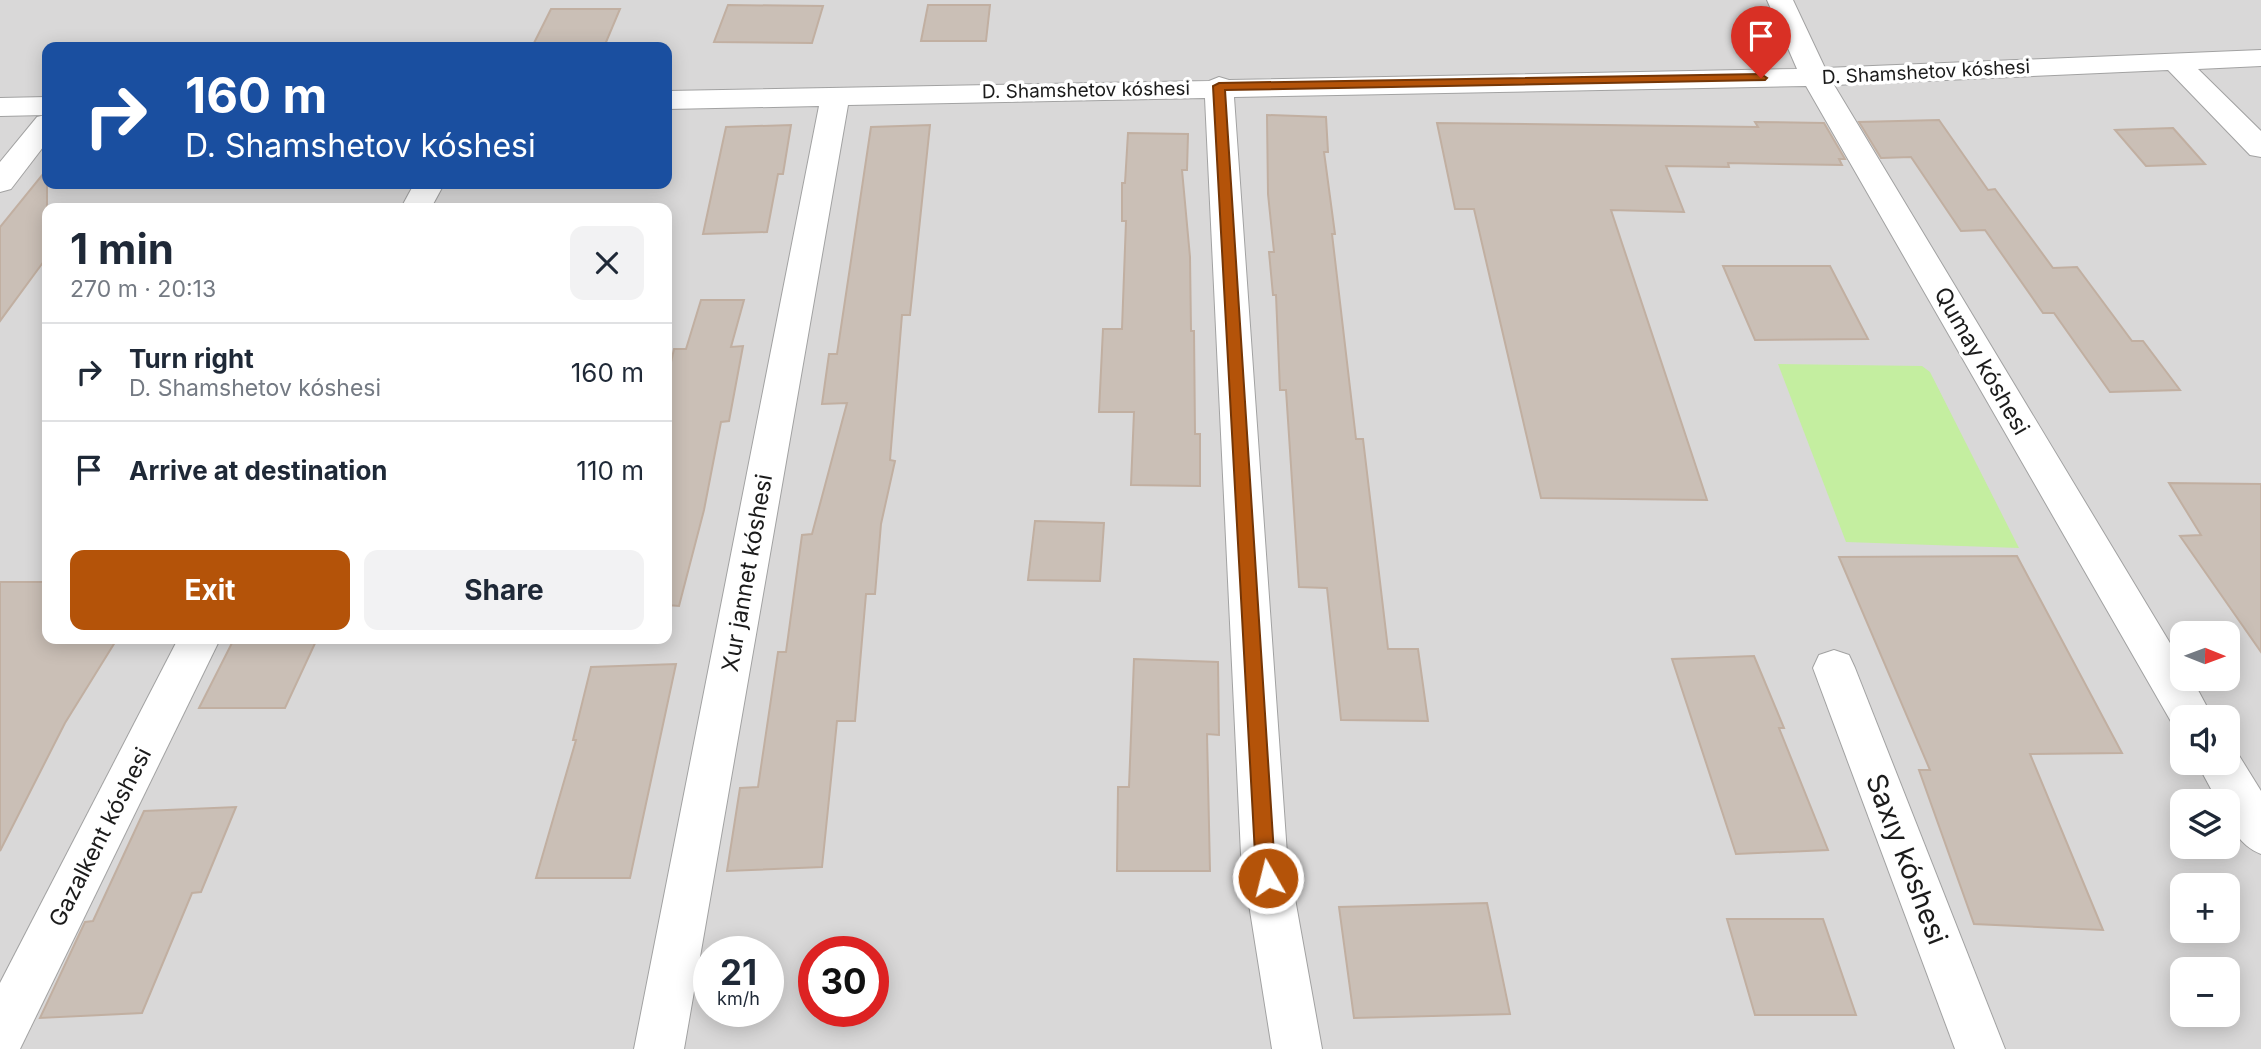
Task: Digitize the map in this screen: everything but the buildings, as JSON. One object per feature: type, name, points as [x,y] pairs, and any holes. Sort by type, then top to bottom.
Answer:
[{"type":"street","name":"Qumay kóshesi","points":[[1780,0],[1815,77],[2184,705]]},
{"type":"street","name":"D. Shamshetov kóshesi","points":[[672,100],[1219,86],[1815,77],[2261,58]]},
{"type":"street","points":[[2174,61],[2261,148]]},
{"type":"street","points":[[1219,86],[1264,854],[1297,1049]]},
{"type":"street","name":"Xur jannet kóshesi","points":[[659,1049],[835,96]]},
{"type":"street","points":[[0,107],[42,106]]},
{"type":"street","points":[[0,183],[42,129]]},
{"type":"street","name":"Gazalkent kóshesi","points":[[0,1035],[196,644]]},
{"type":"street","name":"Saxıy kóshesi","points":[[1834,668],[1980,1049]]},
{"type":"street","points":[[2226,775],[2261,832]]},
{"type":"shaded area","points":[[0,0],[2261,0],[2261,1049],[0,1049]]},
{"type":"green space","points":[[1778,364],[1922,366],[1930,372],[2019,548],[1846,542]]},
{"type":"route","points":[[1268,878],[1264,854],[1219,86],[1761,78]]}]
